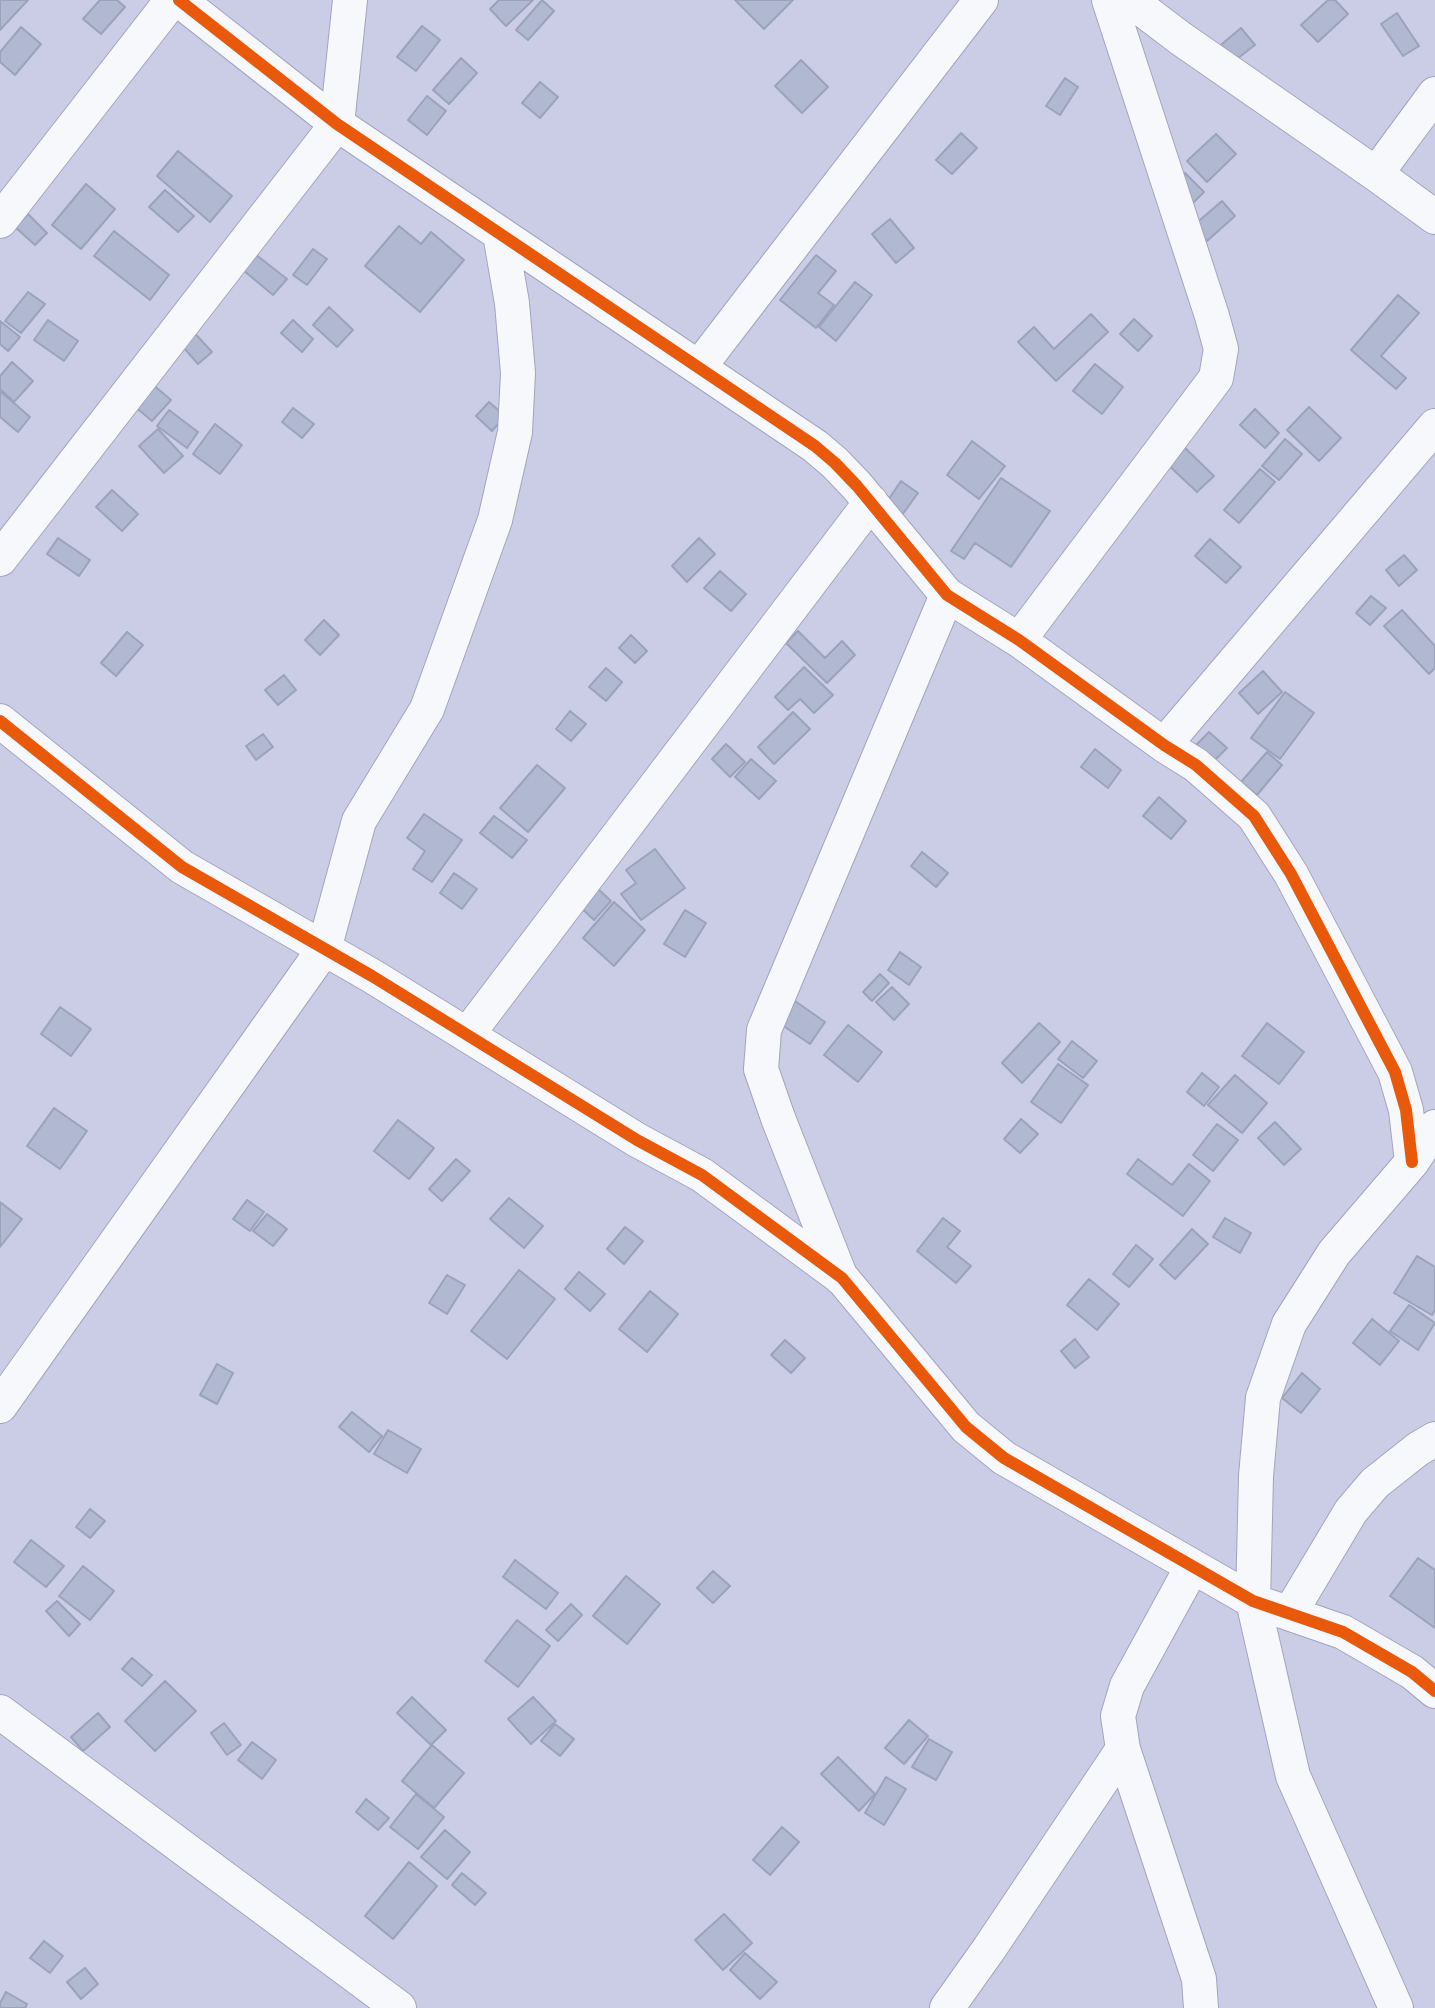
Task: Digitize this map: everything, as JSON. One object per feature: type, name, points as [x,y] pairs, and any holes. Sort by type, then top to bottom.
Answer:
[{"type":"street","points":[[0,221],[172,0]]},
{"type":"street","points":[[179,0],[337,124],[815,446],[871,502],[947,595],[1019,640],[1196,765],[1254,816],[1291,874],[1395,1072],[1406,1110],[1412,1162]]},
{"type":"street","points":[[0,559],[337,124],[350,0]]},
{"type":"street","points":[[699,367],[981,0]]},
{"type":"street","points":[[1019,640],[1216,378],[1221,349],[1109,0]]},
{"type":"street","points":[[1130,0],[1435,217]]},
{"type":"street","points":[[1376,174],[1435,94]]},
{"type":"street","points":[[0,1406],[324,949],[359,821],[427,709],[495,520],[515,432],[518,373],[512,303],[500,234]]},
{"type":"street","points":[[1164,745],[1435,426]]},
{"type":"street","points":[[467,1035],[871,502]]},
{"type":"street","points":[[842,1278],[761,1069],[764,1030],[947,595]]},
{"type":"street","points":[[0,721],[182,867],[372,976],[637,1140],[702,1175],[842,1278],[966,1427],[1004,1458],[1253,1601],[1343,1632],[1412,1672],[1435,1691]]},
{"type":"street","points":[[1396,2008],[1293,1776],[1253,1601],[1256,1476],[1263,1398],[1289,1324],[1334,1253],[1412,1162],[1435,1127]]},
{"type":"street","points":[[1290,1613],[1351,1511],[1375,1483],[1435,1439]]},
{"type":"street","points":[[1192,1567],[1127,1686],[1118,1716],[1123,1749],[1199,1979],[1201,2008]]},
{"type":"street","points":[[0,1712],[399,2008]]},
{"type":"street","points":[[947,2008],[1123,1749]]},
{"type":"building","points":[[0,0],[28,0],[0,30]]},
{"type":"building","points":[[100,0],[117,0],[125,7],[101,34],[83,19]]},
{"type":"building","points":[[499,0],[533,0],[506,26],[490,9]]},
{"type":"building","points":[[542,0],[554,11],[528,40],[516,30]]},
{"type":"building","points":[[735,0],[793,0],[764,29]]},
{"type":"building","points":[[1328,0],[1335,0],[1348,14],[1318,42],[1301,25]]},
{"type":"building","points":[[1397,13],[1419,46],[1403,56],[1381,24]]},
{"type":"building","points":[[422,26],[440,40],[416,71],[397,57]]},
{"type":"building","points":[[21,27],[41,44],[15,75],[0,62],[0,52]]},
{"type":"building","points":[[1241,28],[1255,45],[1229,65],[1216,49]]},
{"type":"building","points":[[461,58],[477,73],[449,104],[433,90]]},
{"type":"building","points":[[801,60],[828,87],[802,113],[775,86]]},
{"type":"building","points":[[1065,78],[1078,87],[1060,115],[1046,106]]},
{"type":"building","points":[[540,82],[558,97],[540,118],[522,103]]},
{"type":"building","points":[[427,96],[446,111],[427,135],[408,120]]},
{"type":"building","points":[[961,133],[977,148],[952,174],[936,160]]},
{"type":"building","points":[[1216,134],[1236,154],[1207,182],[1187,161]]},
{"type":"building","points":[[178,151],[232,196],[210,222],[157,176]]},
{"type":"building","points":[[1185,173],[1204,192],[1177,219],[1158,199]]},
{"type":"building","points":[[86,184],[115,209],[81,249],[52,225]]},
{"type":"building","points":[[165,190],[194,216],[178,232],[149,207]]},
{"type":"building","points":[[1222,201],[1235,216],[1207,241],[1193,226]]},
{"type":"building","points":[[28,214],[47,233],[35,245],[15,227]]},
{"type":"building","points":[[890,219],[914,248],[896,263],[872,234]]},
{"type":"building","points":[[399,226],[421,244],[431,232],[464,260],[420,312],[365,266]]},
{"type":"building","points":[[114,231],[169,275],[150,300],[94,256]]},
{"type":"building","points":[[313,249],[327,259],[307,285],[293,275]]},
{"type":"building","points":[[250,250],[287,279],[273,295],[237,265]]},
{"type":"building","points":[[816,255],[836,271],[818,293],[834,305],[816,328],[780,300]]},
{"type":"building","points":[[855,282],[872,295],[836,341],[819,327]]},
{"type":"building","points":[[28,292],[45,304],[21,333],[5,321]]},
{"type":"building","points":[[1398,295],[1419,313],[1381,356],[1406,378],[1396,389],[1351,350]]},
{"type":"building","points":[[329,307],[353,330],[337,347],[313,325]]},
{"type":"building","points":[[1091,314],[1108,332],[1056,381],[1018,342],[1034,327],[1054,349]]},
{"type":"building","points":[[1134,319],[1152,336],[1138,351],[1120,334]]},
{"type":"building","points":[[48,320],[78,341],[64,361],[34,340]]},
{"type":"building","points":[[293,320],[313,339],[302,352],[281,333]]},
{"type":"building","points":[[0,321],[20,337],[8,351],[0,344]]},
{"type":"building","points":[[189,327],[212,352],[198,364],[176,339]]},
{"type":"building","points":[[12,362],[33,381],[14,402],[0,389],[0,376]]},
{"type":"building","points":[[1095,364],[1123,387],[1102,414],[1073,391]]},
{"type":"building","points":[[151,383],[171,400],[152,421],[132,404]]},
{"type":"building","points":[[0,391],[30,417],[18,432],[0,417]]},
{"type":"building","points":[[489,402],[505,416],[492,431],[476,416]]},
{"type":"building","points":[[1309,407],[1341,438],[1319,461],[1287,430]]},
{"type":"building","points":[[293,408],[314,424],[302,438],[282,422]]},
{"type":"building","points":[[1255,409],[1279,433],[1265,448],[1240,425]]},
{"type":"building","points":[[169,410],[198,432],[187,448],[157,426]]},
{"type":"building","points":[[215,424],[242,445],[220,474],[193,454]]},
{"type":"building","points":[[158,429],[183,456],[164,473],[139,446]]},
{"type":"building","points":[[1285,439],[1302,454],[1279,480],[1262,466]]},
{"type":"building","points":[[972,441],[1005,466],[979,499],[947,475]]},
{"type":"building","points":[[1180,443],[1214,476],[1197,492],[1164,461]]},
{"type":"building","points":[[1260,469],[1275,482],[1239,523],[1224,510]]},
{"type":"building","points":[[1001,478],[1050,511],[1011,567],[975,543],[964,559],[951,551]]},
{"type":"building","points":[[901,481],[918,493],[902,515],[886,503]]},
{"type":"building","points":[[112,490],[138,514],[122,531],[96,507]]},
{"type":"building","points":[[58,538],[90,560],[79,576],[47,554]]},
{"type":"building","points":[[699,538],[715,554],[687,582],[672,566]]},
{"type":"building","points":[[1210,539],[1241,567],[1226,583],[1195,556]]},
{"type":"building","points":[[1404,555],[1417,570],[1399,586],[1386,570]]},
{"type":"building","points":[[720,571],[746,594],[731,611],[704,588]]},
{"type":"building","points":[[1371,596],[1386,608],[1370,625],[1356,613]]},
{"type":"building","points":[[1402,610],[1435,646],[1435,668],[1429,674],[1384,626]]},
{"type":"building","points":[[324,620],[339,635],[320,655],[305,640]]},
{"type":"building","points":[[798,631],[825,658],[842,641],[855,655],[827,683],[786,643]]},
{"type":"building","points":[[127,632],[143,645],[116,676],[101,663]]},
{"type":"building","points":[[631,635],[647,651],[635,663],[619,648]]},
{"type":"building","points":[[804,667],[833,695],[814,713],[800,699],[788,710],[775,697]]},
{"type":"building","points":[[606,668],[622,682],[606,701],[589,687]]},
{"type":"building","points":[[1263,671],[1282,692],[1258,714],[1239,693]]},
{"type":"building","points":[[284,675],[296,690],[278,705],[265,690]]},
{"type":"building","points":[[1285,692],[1314,713],[1280,759],[1251,738]]},
{"type":"building","points":[[570,711],[586,724],[571,741],[556,729]]},
{"type":"building","points":[[793,712],[810,729],[774,764],[758,747]]},
{"type":"building","points":[[1209,732],[1227,748],[1214,761],[1196,745]]},
{"type":"building","points":[[263,734],[273,747],[256,760],[246,746]]},
{"type":"building","points":[[726,744],[745,762],[730,777],[712,759]]},
{"type":"building","points":[[1095,749],[1121,770],[1108,788],[1081,767]]},
{"type":"building","points":[[1267,752],[1282,765],[1257,795],[1241,782]]},
{"type":"building","points":[[751,759],[776,781],[759,799],[735,777]]},
{"type":"building","points":[[537,765],[565,788],[528,832],[500,808]]},
{"type":"building","points":[[1159,797],[1186,821],[1171,839],[1143,816]]},
{"type":"building","points":[[424,814],[462,840],[432,882],[413,869],[425,851],[407,838]]},
{"type":"building","points":[[494,816],[527,840],[512,858],[480,833]]},
{"type":"building","points":[[655,849],[685,888],[641,920],[621,894],[636,883],[626,870]]},
{"type":"building","points":[[922,852],[948,873],[936,887],[911,866]]},
{"type":"building","points":[[454,873],[477,889],[462,909],[440,893]]},
{"type":"building","points":[[596,887],[611,901],[594,920],[578,905]]},
{"type":"building","points":[[614,902],[645,930],[614,966],[583,938]]},
{"type":"building","points":[[685,910],[706,923],[685,957],[664,944]]},
{"type":"building","points":[[900,952],[921,967],[909,985],[888,970]]},
{"type":"building","points":[[880,974],[889,983],[872,1001],[863,992]]},
{"type":"building","points":[[892,987],[909,1004],[894,1020],[876,1002]]},
{"type":"building","points":[[795,1001],[825,1022],[810,1044],[779,1023]]},
{"type":"building","points":[[60,1007],[91,1029],[71,1056],[41,1034]]},
{"type":"building","points":[[1039,1023],[1060,1042],[1022,1083],[1002,1063]]},
{"type":"building","points":[[1267,1023],[1304,1052],[1279,1084],[1242,1056]]},
{"type":"building","points":[[848,1025],[882,1052],[858,1082],[824,1055]]},
{"type":"building","points":[[1072,1041],[1097,1061],[1083,1078],[1058,1059]]},
{"type":"building","points":[[1058,1064],[1088,1085],[1061,1123],[1031,1102]]},
{"type":"building","points":[[1202,1073],[1219,1087],[1204,1106],[1187,1092]]},
{"type":"building","points":[[1235,1075],[1267,1103],[1242,1133],[1208,1105]]},
{"type":"building","points":[[54,1108],[87,1131],[60,1169],[27,1146]]},
{"type":"building","points":[[1021,1119],[1038,1134],[1020,1153],[1004,1139]]},
{"type":"building","points":[[398,1120],[434,1148],[409,1179],[374,1151]]},
{"type":"building","points":[[1275,1122],[1301,1149],[1284,1165],[1258,1138]]},
{"type":"building","points":[[1217,1124],[1238,1140],[1213,1171],[1193,1155]]},
{"type":"building","points":[[456,1159],[470,1171],[442,1201],[429,1189]]},
{"type":"building","points":[[1138,1159],[1172,1185],[1189,1164],[1210,1181],[1183,1216],[1127,1174]]},
{"type":"building","points":[[509,1198],[543,1226],[524,1248],[490,1219]]},
{"type":"building","points":[[247,1200],[264,1212],[250,1231],[233,1219]]},
{"type":"building","points":[[0,1202],[22,1219],[0,1247]]},
{"type":"building","points":[[267,1214],[287,1229],[273,1246],[253,1231]]},
{"type":"building","points":[[943,1218],[960,1231],[947,1247],[971,1266],[956,1283],[917,1251]]},
{"type":"building","points":[[1225,1218],[1251,1233],[1240,1253],[1213,1237]]},
{"type":"building","points":[[625,1227],[643,1241],[624,1264],[607,1249]]},
{"type":"building","points":[[1192,1229],[1208,1244],[1175,1279],[1160,1265]]},
{"type":"building","points":[[1136,1245],[1153,1259],[1129,1287],[1113,1274]]},
{"type":"building","points":[[1417,1256],[1435,1267],[1435,1310],[1432,1315],[1394,1293]]},
{"type":"building","points":[[519,1270],[555,1299],[507,1359],[471,1331]]},
{"type":"building","points":[[579,1272],[605,1294],[590,1311],[565,1289]]},
{"type":"building","points":[[447,1275],[465,1285],[447,1314],[429,1303]]},
{"type":"building","points":[[1089,1279],[1119,1304],[1097,1330],[1067,1305]]},
{"type":"building","points":[[650,1291],[678,1314],[647,1352],[619,1329]]},
{"type":"building","points":[[1409,1305],[1435,1323],[1418,1350],[1390,1331]]},
{"type":"building","points":[[1372,1319],[1399,1341],[1380,1365],[1353,1343]]},
{"type":"building","points":[[1075,1339],[1089,1357],[1075,1368],[1061,1351]]},
{"type":"building","points":[[785,1340],[805,1358],[791,1373],[771,1355]]},
{"type":"building","points":[[217,1364],[233,1373],[217,1404],[200,1395]]},
{"type":"building","points":[[1302,1373],[1320,1389],[1301,1413],[1282,1398]]},
{"type":"building","points":[[352,1412],[382,1436],[369,1452],[339,1427]]},
{"type":"building","points":[[388,1430],[421,1449],[407,1473],[374,1454]]},
{"type":"building","points":[[90,1509],[105,1521],[90,1538],[76,1527]]},
{"type":"building","points":[[31,1540],[64,1566],[46,1587],[14,1562]]},
{"type":"building","points":[[1418,1558],[1435,1570],[1435,1628],[1390,1596]]},
{"type":"building","points":[[515,1560],[558,1593],[546,1609],[503,1577]]},
{"type":"building","points":[[83,1566],[114,1591],[90,1620],[59,1596]]},
{"type":"building","points":[[713,1571],[730,1586],[713,1603],[697,1588]]},
{"type":"building","points":[[626,1576],[660,1604],[627,1644],[593,1616]]},
{"type":"building","points":[[57,1601],[80,1624],[69,1636],[46,1611]]},
{"type":"building","points":[[571,1604],[582,1615],[558,1641],[546,1630]]},
{"type":"building","points":[[517,1620],[550,1646],[518,1687],[485,1661]]},
{"type":"building","points":[[132,1658],[152,1675],[142,1686],[122,1669]]},
{"type":"building","points":[[165,1681],[196,1711],[155,1751],[125,1721]]},
{"type":"building","points":[[412,1697],[446,1730],[431,1745],[397,1713]]},
{"type":"building","points":[[533,1697],[556,1721],[531,1744],[508,1719]]},
{"type":"building","points":[[98,1713],[110,1727],[83,1751],[71,1737]]},
{"type":"building","points":[[909,1720],[928,1736],[904,1764],[885,1748]]},
{"type":"building","points":[[224,1723],[241,1745],[227,1755],[211,1733]]},
{"type":"building","points":[[555,1724],[574,1739],[560,1756],[541,1741]]},
{"type":"building","points":[[929,1739],[952,1752],[936,1780],[912,1767]]},
{"type":"building","points":[[252,1742],[276,1760],[262,1779],[238,1760]]},
{"type":"building","points":[[432,1745],[464,1773],[434,1808],[402,1781]]},
{"type":"building","points":[[838,1757],[875,1794],[859,1811],[821,1774]]},
{"type":"building","points":[[886,1777],[906,1789],[884,1825],[865,1813]]},
{"type":"building","points":[[416,1794],[444,1817],[418,1849],[390,1827]]},
{"type":"building","points":[[366,1799],[389,1818],[378,1830],[356,1812]]},
{"type":"building","points":[[782,1827],[799,1842],[770,1875],[753,1860]]},
{"type":"building","points":[[445,1830],[470,1852],[447,1879],[421,1857]]},
{"type":"building","points":[[409,1862],[437,1886],[393,1939],[365,1916]]},
{"type":"building","points":[[462,1873],[486,1893],[475,1905],[452,1885]]},
{"type":"building","points":[[724,1914],[752,1943],[723,1970],[695,1940]]},
{"type":"building","points":[[44,1941],[63,1956],[50,1973],[30,1958]]},
{"type":"building","points":[[745,1953],[777,1982],[760,1999],[730,1970]]},
{"type":"building","points":[[85,1968],[98,1984],[81,1999],[67,1982]]},
{"type":"building","points":[[6,1992],[27,2004],[25,2008],[0,2008]]},
{"type":"cycle path","points":[[179,0],[337,124],[815,446],[857,486],[947,595],[1019,640],[1196,765],[1254,816],[1291,874],[1395,1072],[1406,1110],[1412,1162]]},
{"type":"cycle path","points":[[0,721],[182,867],[372,976],[637,1140],[702,1175],[842,1278],[966,1427],[1004,1458],[1253,1601],[1343,1632],[1412,1672],[1435,1691]]}]
